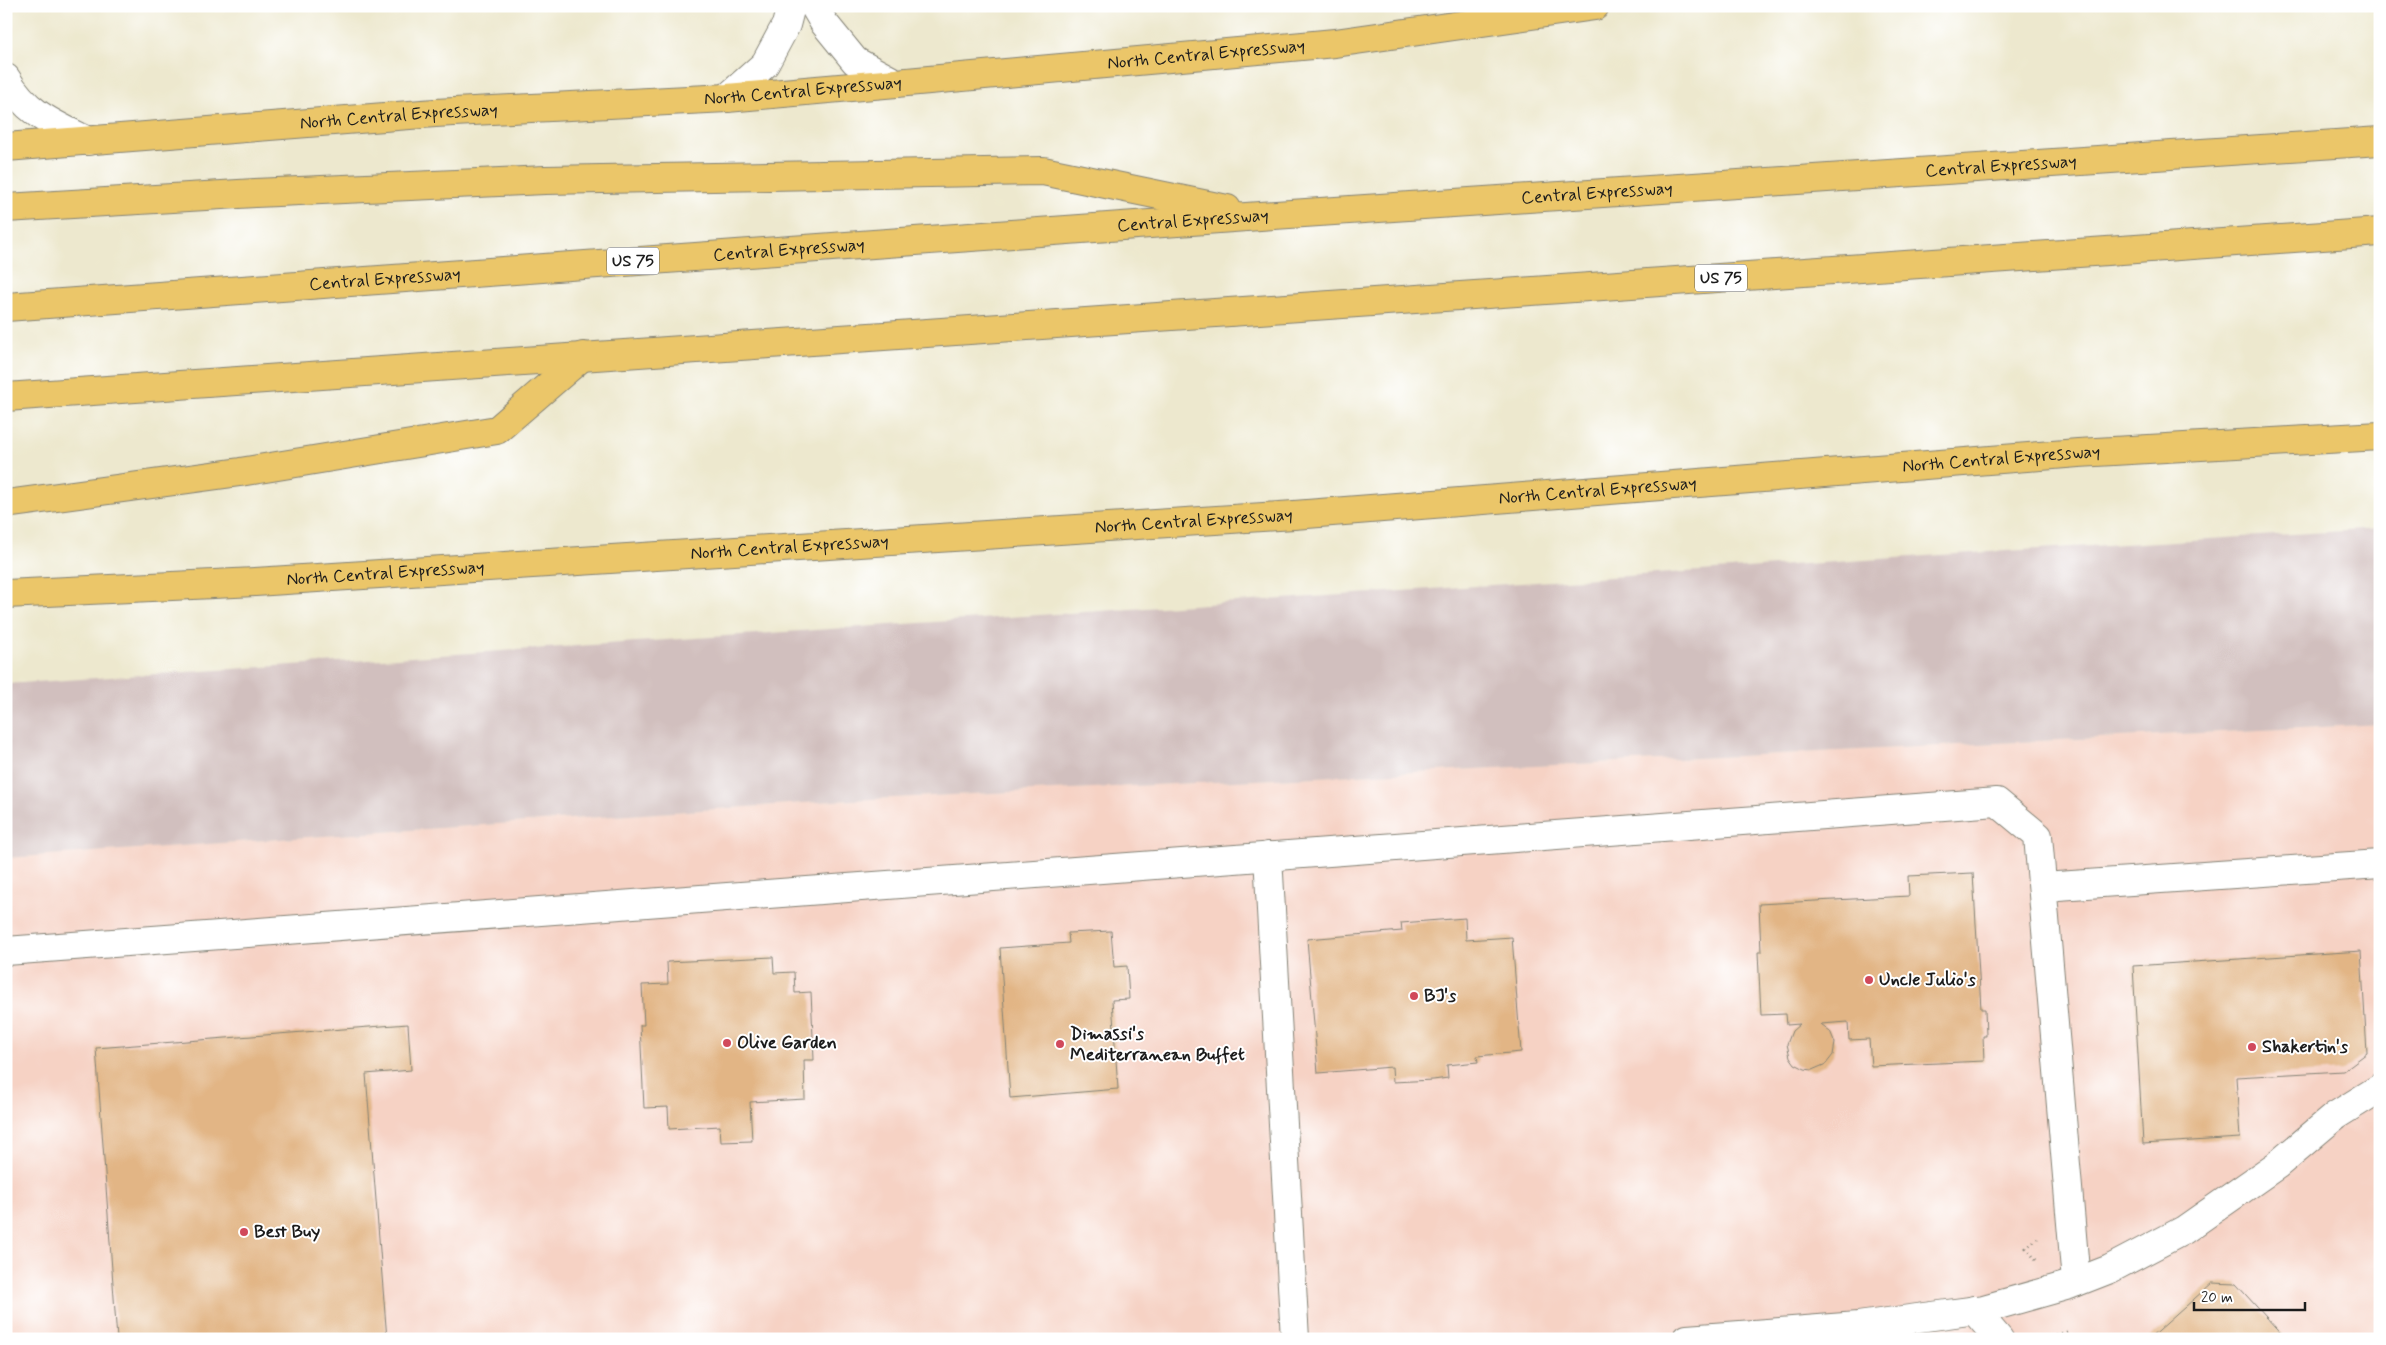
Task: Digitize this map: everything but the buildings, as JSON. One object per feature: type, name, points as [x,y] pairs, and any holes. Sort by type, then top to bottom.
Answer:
[{"type":"main road","name":"North Central Expressway","points":[[6,147],[434,113],[727,98],[1335,43],[1515,12],[1587,7]]},
{"type":"main road","name":"Central Expressway","points":[[6,307],[1260,216],[2374,141]]},
{"type":"main road","points":[[6,208],[255,193],[545,180],[1043,170],[1260,216]]},
{"type":"main road","name":"US 75","points":[[6,396],[2380,232]]},
{"type":"main road","points":[[6,504],[240,472],[497,430],[583,356]]},
{"type":"main road","name":"North Central Expressway","points":[[6,594],[255,582],[1294,515],[2078,453],[2380,436]]},
{"type":"lane","points":[[727,98],[765,64],[786,25],[791,6]]},
{"type":"lane","points":[[814,6],[824,23],[855,61],[896,83]]},
{"type":"lane","points":[[6,78],[12,88],[40,118],[88,141]]},
{"type":"lane","points":[[6,951],[1996,802],[2038,836],[2076,1282]]},
{"type":"lane","points":[[1268,856],[1295,1339]]},
{"type":"lane","points":[[2043,887],[2380,864]]},
{"type":"lane","points":[[1687,1339],[1863,1333],[2027,1298],[2076,1282],[2118,1266],[2184,1230],[2277,1165],[2335,1116],[2380,1088]]},
{"type":"lane","points":[[1974,1310],[1999,1339]]},
{"type":"path","points":[[2042,1339],[2070,1331]]},
{"type":"shaded area","points":[[2380,529],[2380,724],[833,801],[6,858],[6,684],[1956,554]]},
{"type":"shaded area","points":[[2380,724],[2380,1339],[6,1339],[6,858],[833,801]]},
{"type":"place","name":"Uncle Julio's","points":[[1869,980]]},
{"type":"place","name":"BJ's","points":[[1414,996]]},
{"type":"place","name":"Olive Garden","points":[[727,1043]]},
{"type":"place","name":"Dimassi's Mediterranean Buffet","points":[[1060,1044]]},
{"type":"place","name":"Shakertin's","points":[[2252,1047]]},
{"type":"place","name":"Best Buy","points":[[244,1232]]}]
